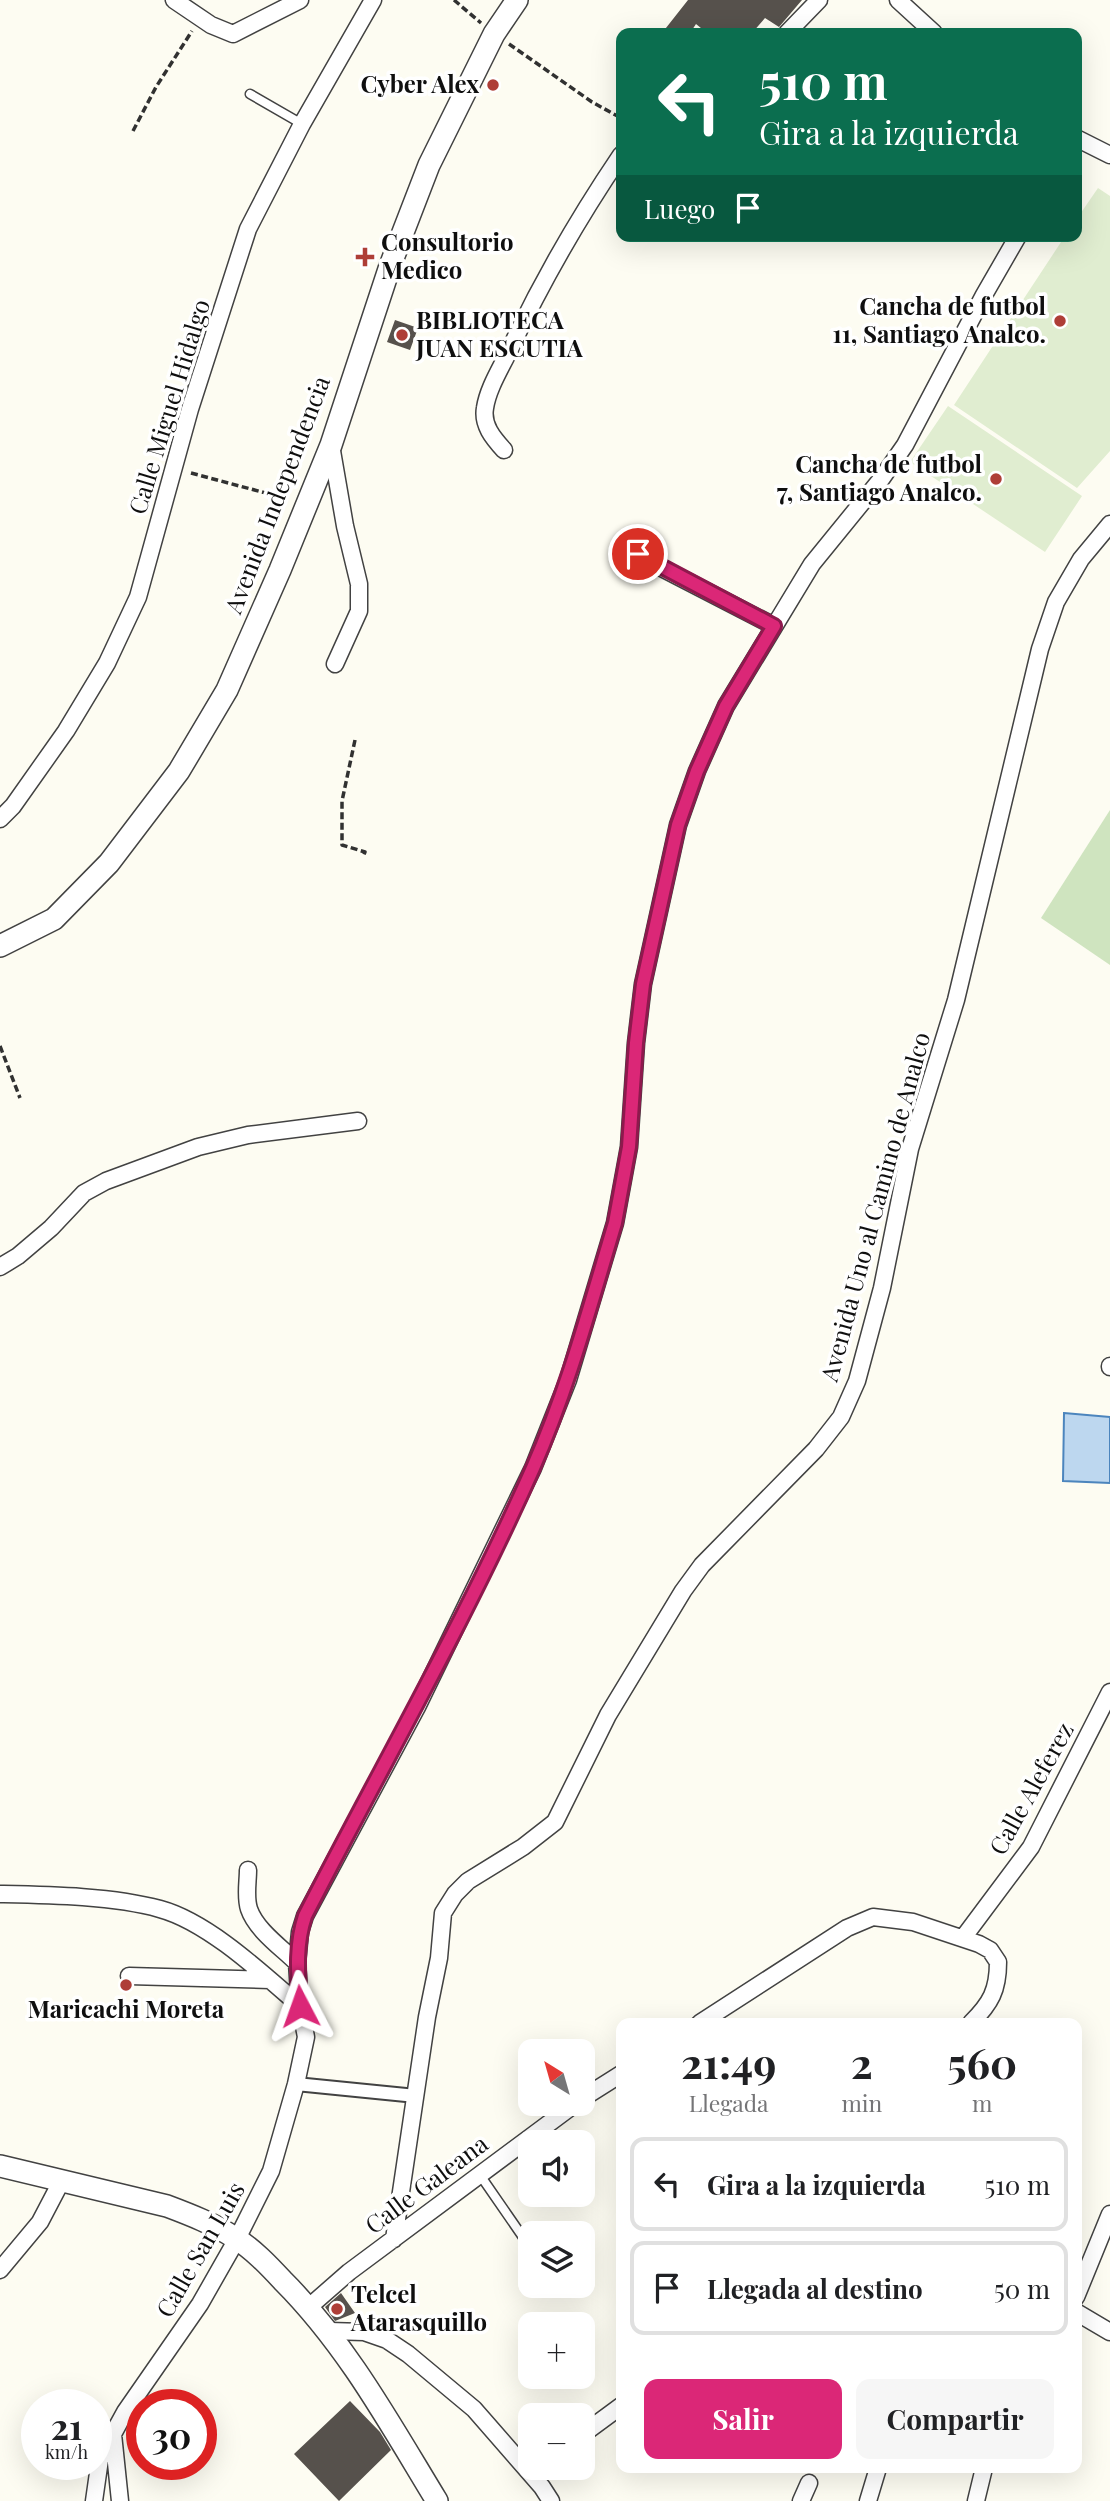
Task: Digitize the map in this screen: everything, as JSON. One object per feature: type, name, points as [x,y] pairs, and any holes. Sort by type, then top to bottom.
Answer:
[{"type":"street","points":[[174,0],[211,25],[233,34],[300,0]]},
{"type":"street","name":"Calle Miguel Hidalgo","points":[[0,819],[13,806],[66,731],[107,663],[138,597],[190,409],[248,229],[302,124],[373,0]]},
{"type":"street","name":"Avenida Independencia","points":[[0,946],[54,919],[109,863],[179,771],[228,690],[331,445],[390,265],[429,165],[494,34],[517,0]]},
{"type":"street","points":[[792,28],[819,0]]},
{"type":"street","points":[[898,0],[929,28]]},
{"type":"street","points":[[1082,141],[1110,155]]},
{"type":"street","points":[[504,450],[491,436],[487,426],[484,410],[489,391],[578,219],[616,162]]},
{"type":"street","name":"Calle San Luis","points":[[94,2501],[100,2459],[113,2434],[125,2412],[200,2304],[271,2171],[296,2084],[306,2037],[300,2006],[297,1963],[300,1932],[305,1916],[417,1707],[533,1468],[568,1380],[617,1210],[629,1147],[643,984],[678,825],[697,771],[726,706],[812,564],[882,478],[905,445],[1015,242]]},
{"type":"street","points":[[331,445],[345,526],[359,584],[359,611],[335,664]]},
{"type":"street","name":"Avenida Uno al Camino de Analco","points":[[394,2239],[427,2017],[439,1958],[443,1913],[455,1894],[468,1881],[523,1847],[555,1822],[608,1715],[683,1591],[702,1565],[816,1449],[841,1416],[857,1381],[882,1288],[910,1149],[956,1000],[1040,649],[1056,602],[1081,559],[1110,524]]},
{"type":"street","points":[[623,545],[652,563],[774,626]]},
{"type":"street","points":[[0,1267],[18,1256],[51,1228],[84,1193],[106,1181],[198,1147],[248,1135],[358,1121]]},
{"type":"street","name":"Calle Aleferez","points":[[963,1938],[1031,1847],[1110,1692]]},
{"type":"street","points":[[248,1870],[249,1910],[264,1930],[297,1963]]},
{"type":"street","points":[[0,1894],[130,1903],[162,1909],[216,1939],[300,2006]]},
{"type":"street","points":[[708,2018],[847,1928],[873,1917],[913,1922],[990,1950],[998,1962],[995,1992],[976,2018]]},
{"type":"street","points":[[130,1976],[270,1980]]},
{"type":"street","points":[[595,2090],[616,2077]]},
{"type":"street","points":[[296,2084],[416,2096]]},
{"type":"street","name":"Calle Galeana","points":[[309,2307],[349,2272],[559,2116]]},
{"type":"street","points":[[0,2166],[167,2206],[192,2215],[237,2239],[271,2268],[329,2330],[372,2393],[437,2501]]},
{"type":"street","points":[[0,2270],[40,2222],[62,2180]]},
{"type":"street","points":[[1082,2282],[1110,2214]]},
{"type":"street","points":[[1082,2316],[1110,2332]]},
{"type":"street","points":[[329,2330],[364,2332],[387,2340],[474,2409],[518,2454]]},
{"type":"street","points":[[595,2425],[616,2410]]},
{"type":"street","points":[[113,2434],[120,2501]]},
{"type":"street","points":[[868,2501],[876,2473]]},
{"type":"street","points":[[976,2501],[983,2473]]},
{"type":"street","points":[[539,2480],[551,2501]]},
{"type":"street","points":[[801,2501],[809,2483]]},
{"type":"lane","points":[[250,94],[302,124]]},
{"type":"lane","points":[[480,2175],[518,2230]]},
{"type":"path","points":[[454,0],[494,34],[592,102],[616,115]]},
{"type":"path","points":[[133,131],[156,87],[201,17]]},
{"type":"path","points":[[175,469],[305,504]]},
{"type":"path","points":[[355,740],[342,801],[342,845],[365,852],[363,857]]},
{"type":"path","points":[[0,1046],[20,1098]]},
{"type":"green space","name":"Cancha de futbol 11, Santiago Analco.","points":[[1098,188],[1110,196],[1110,451],[1077,488],[954,405],[1061,242],[1082,242],[1082,211]]},
{"type":"green space","name":"Cancha de futbol 7, Santiago Analco.","points":[[948,406],[1082,496],[1045,552],[910,462]]},
{"type":"green space","points":[[1110,810],[1110,965],[1041,918]]},
{"type":"water","points":[[1064,1413],[1110,1417],[1110,1483],[1063,1481]]},
{"type":"building","points":[[688,0],[802,0],[779,27],[765,18],[756,28],[701,28],[696,24],[693,28],[666,28]]},
{"type":"building","name":"BIBLIOTECA JUAN ESCUTIA","points":[[395,320],[418,328],[410,350],[387,342]]},
{"type":"building","name":"Telcel Atarasquillo","points":[[341,2293],[355,2313],[335,2321],[325,2307]]},
{"type":"building","points":[[350,2401],[380,2432],[391,2450],[339,2501],[294,2454]]},
{"type":"place","name":"Cyber Alex","points":[[493,85]]},
{"type":"place","name":"Consultorio Medico","points":[[365,257]]},
{"type":"place","name":"Cancha de futbol 11, Santiago Analco.","points":[[1060,321]]},
{"type":"place","name":"BIBLIOTECA JUAN ESCUTIA","points":[[402,335]]},
{"type":"place","name":"Cancha de futbol 7, Santiago Analco.","points":[[996,479]]},
{"type":"place","name":"Maricachi Moreta","points":[[126,1985]]},
{"type":"place","name":"Telcel Atarasquillo","points":[[337,2309]]},
{"type":"route","points":[[300,2006],[297,1963],[300,1932],[305,1916],[417,1707],[533,1468],[568,1380],[620,1198],[629,1147],[643,984],[678,825],[697,771],[726,706],[774,626],[638,554]]}]
